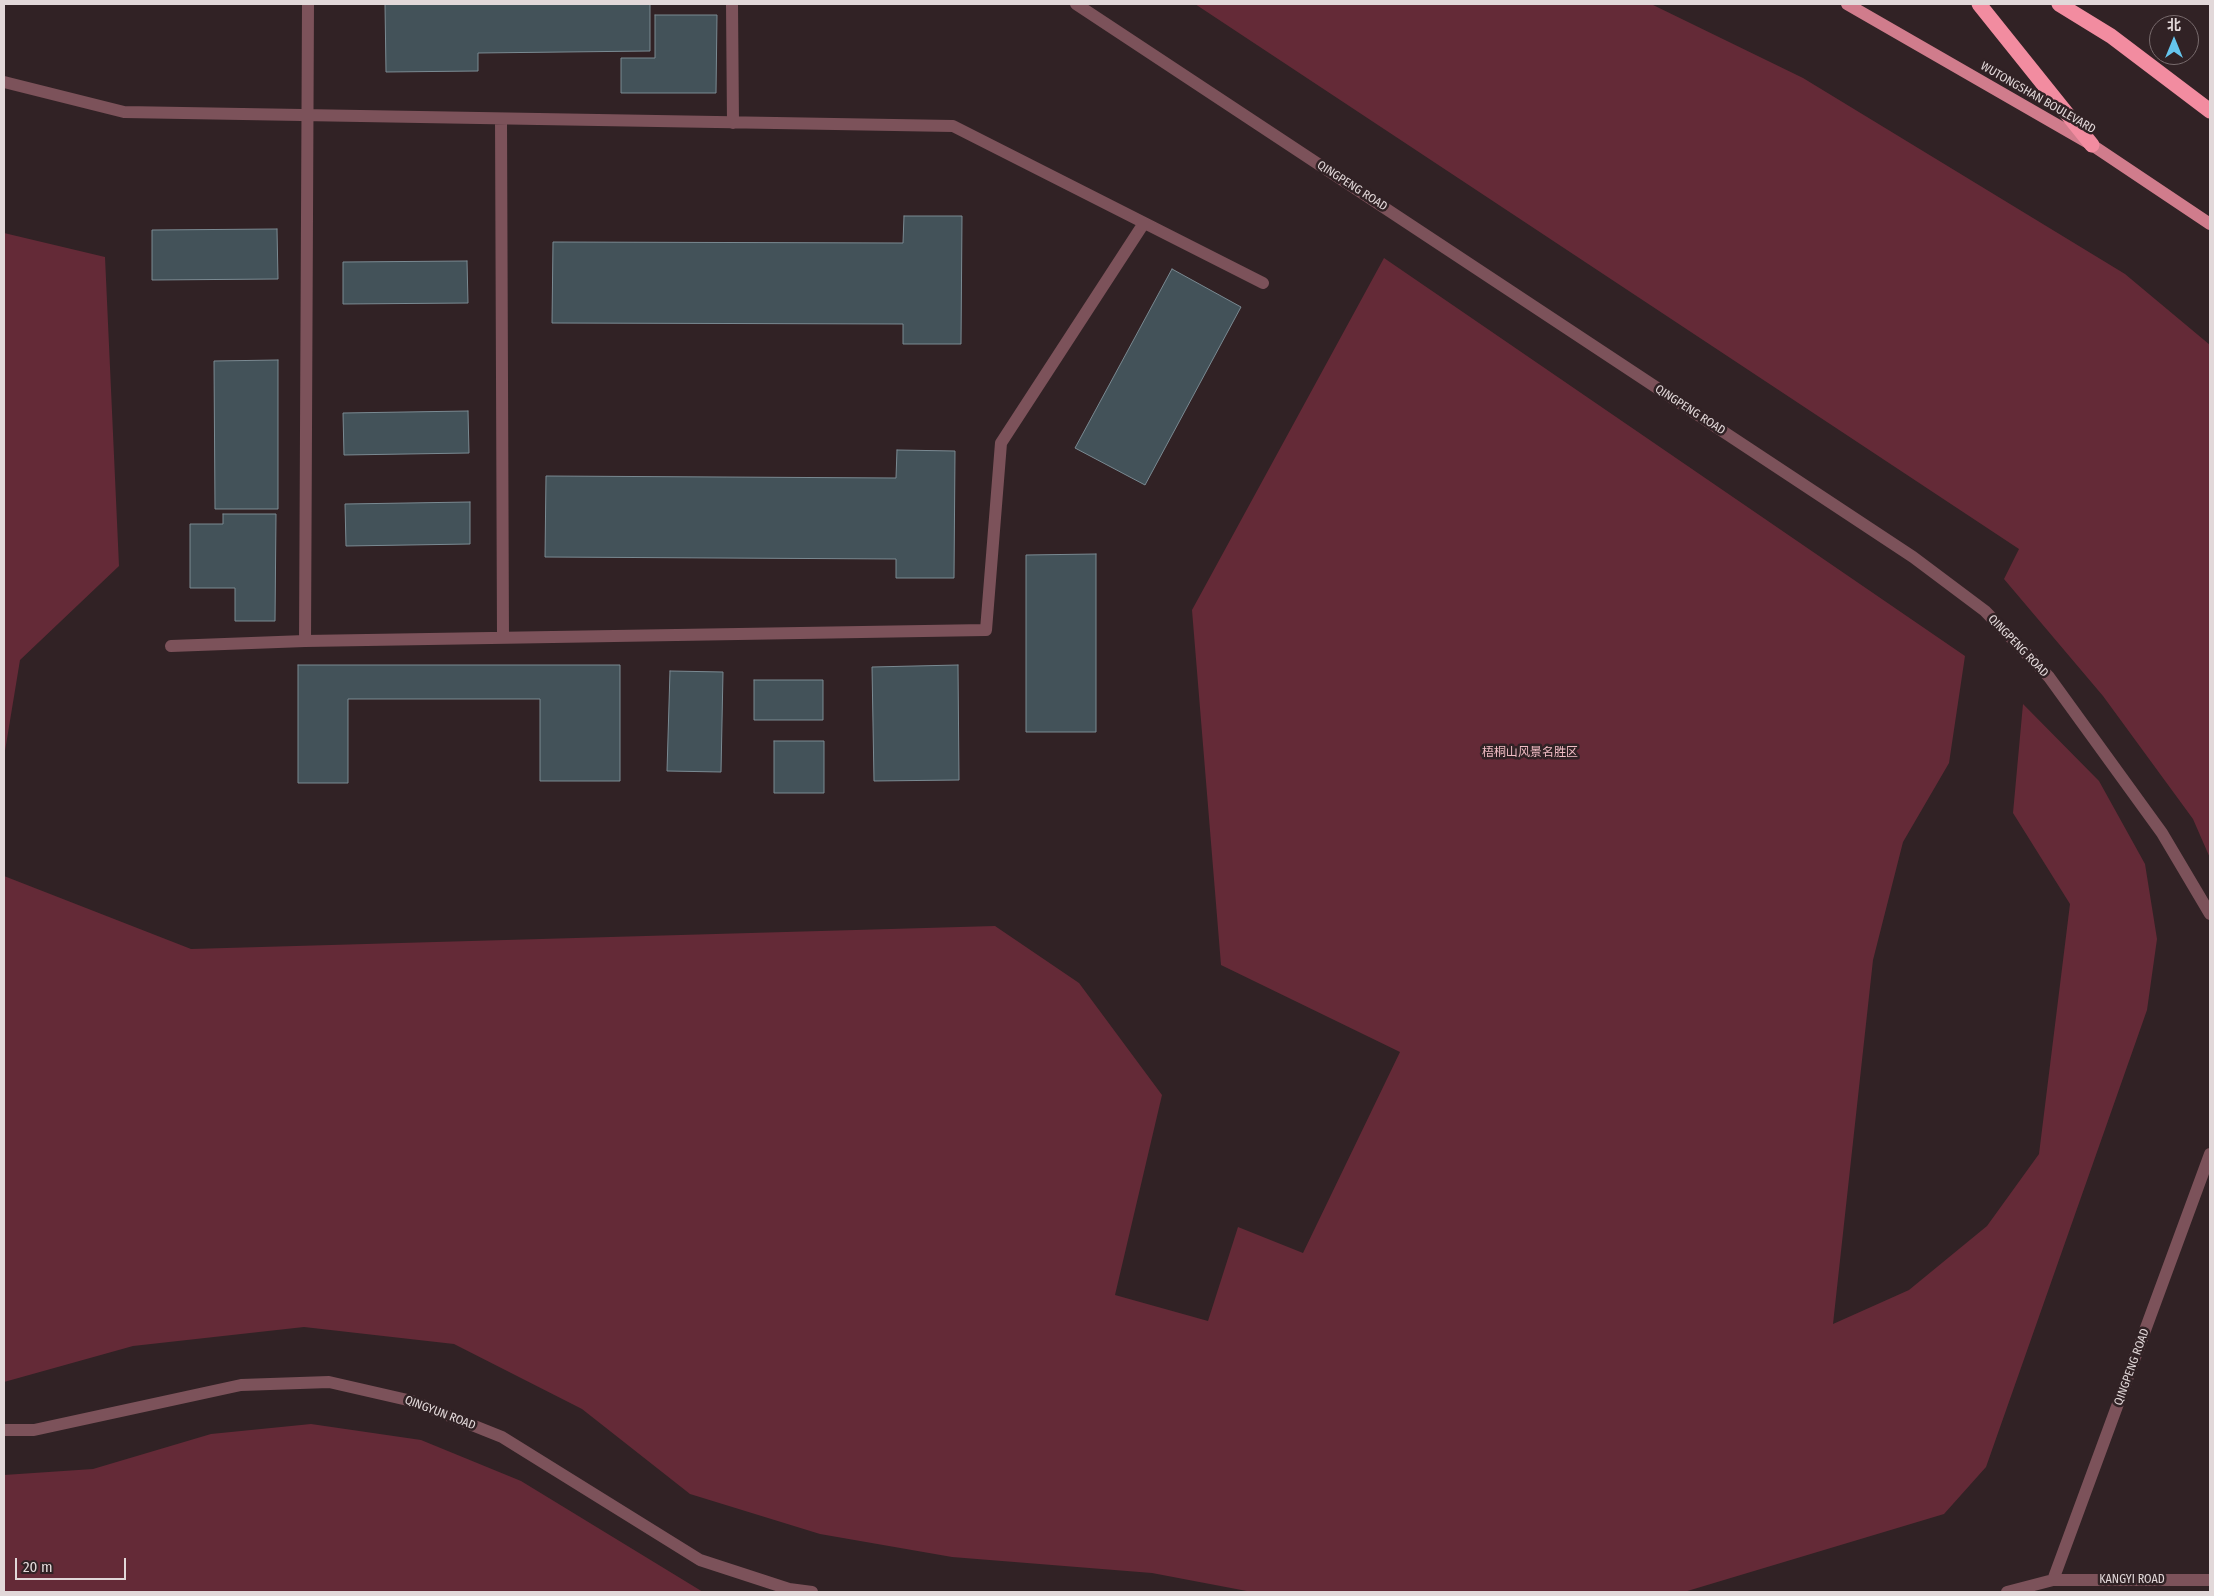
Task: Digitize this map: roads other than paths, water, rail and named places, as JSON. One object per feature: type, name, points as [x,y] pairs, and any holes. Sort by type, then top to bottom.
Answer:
[{"type":"highway","points":[[1979,4],[2092,145]]},
{"type":"highway","points":[[2059,4],[2111,36],[2210,111]]},
{"type":"main road","name":"WUTONGSHAN BOULEVARD","points":[[1847,4],[2092,145],[2210,224]]},
{"type":"street","points":[[305,641],[308,4]]},
{"type":"street","points":[[732,4],[733,123]]},
{"type":"street","name":"QINGPENG ROAD","points":[[1076,4],[1913,557],[1985,611],[2050,677],[2162,833],[2210,914]]},
{"type":"street","points":[[4,82],[124,112],[953,126],[1263,283]]},
{"type":"street","points":[[501,119],[503,638]]},
{"type":"street","points":[[171,646],[305,641],[986,630],[1001,443],[1144,223]]},
{"type":"street","name":"QINGPENG ROAD","points":[[2053,1580],[2210,1154]]},
{"type":"street","name":"QINGYUN ROAD","points":[[4,1430],[34,1430],[241,1385],[329,1382],[412,1401],[502,1437],[700,1560],[789,1589],[812,1592]]},
{"type":"street","points":[[2007,1592],[2053,1580]]},
{"type":"street","name":"KANGYI ROAD","points":[[2053,1580],[2210,1580]]},
{"type":"park label","name":"梧桐山风景名胜区","points":[[1530,753]]}]
